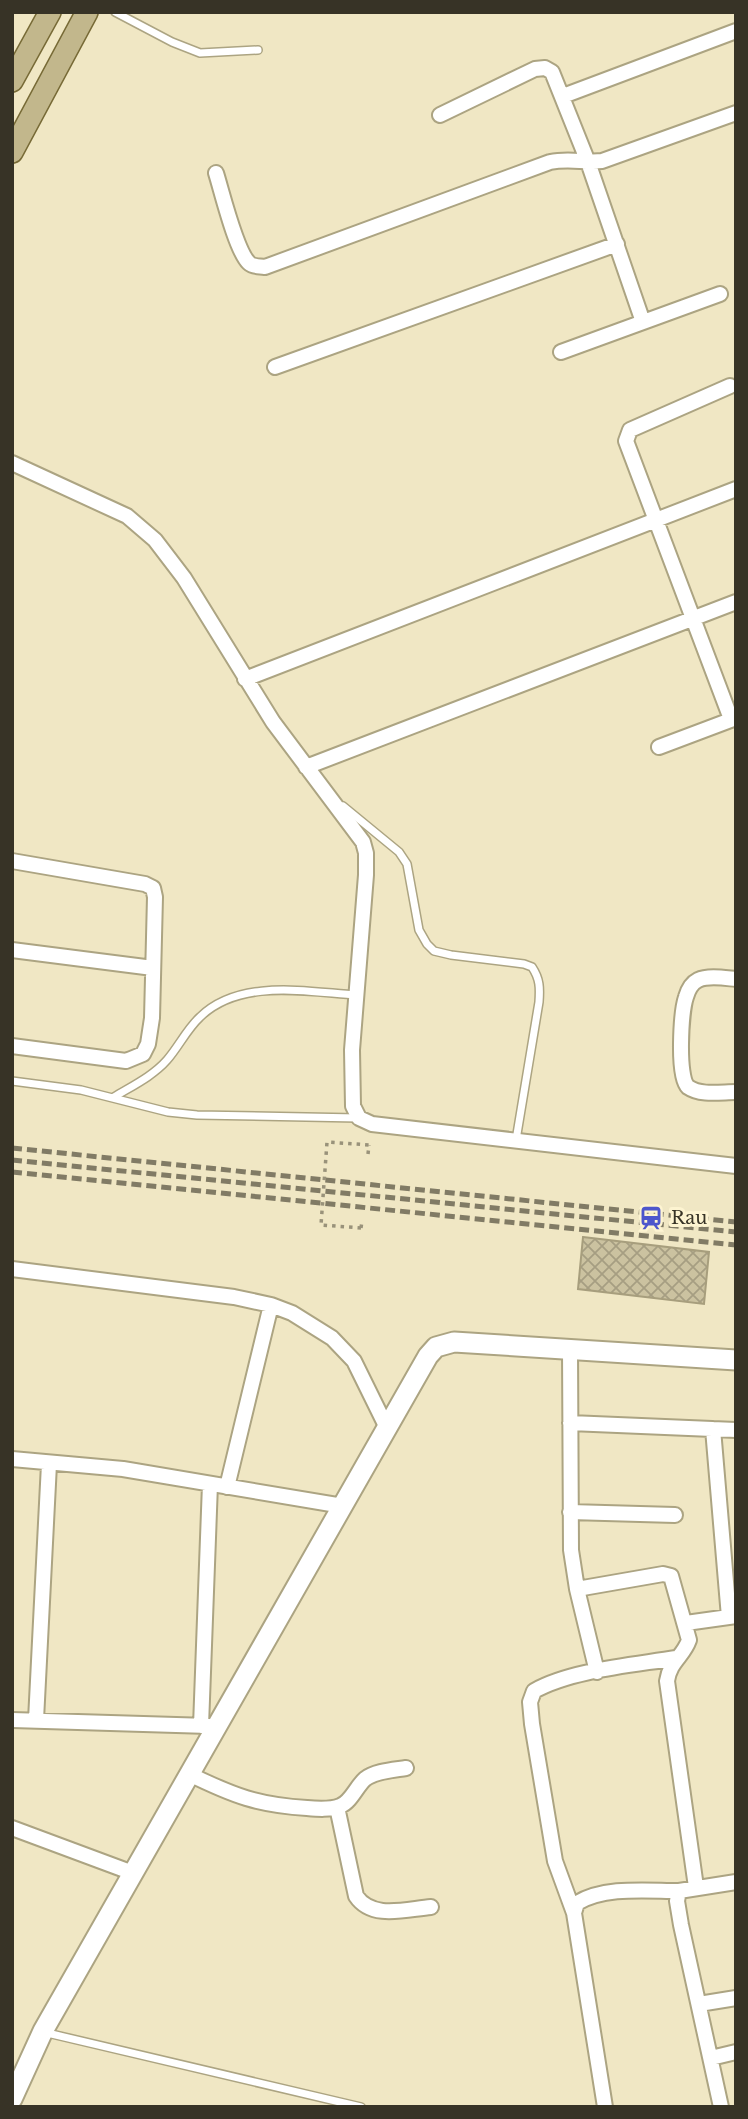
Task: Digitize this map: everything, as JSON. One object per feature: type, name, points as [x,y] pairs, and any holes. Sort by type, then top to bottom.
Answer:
[{"type":"main road","points":[[12,81],[50,12]]},
{"type":"main road","points":[[12,152],[87,12]]},
{"type":"street","points":[[563,96],[736,31]]},
{"type":"street","points":[[440,115],[535,69],[545,68],[552,72],[588,162],[643,322]]},
{"type":"street","points":[[216,173],[240,247],[248,262],[265,267],[550,162],[568,159],[588,162],[613,159],[736,113]]},
{"type":"street","points":[[275,367],[617,244]]},
{"type":"street","points":[[561,352],[720,294]]},
{"type":"street","points":[[659,747],[733,719],[692,619],[626,441],[630,430],[730,386]]},
{"type":"street","points":[[12,463],[127,516],[155,540],[184,578],[245,679],[306,767],[363,842],[366,853],[352,1050],[353,1105],[359,1118],[372,1124],[736,1166]]},
{"type":"street","points":[[245,679],[736,489]]},
{"type":"street","points":[[306,767],[736,602]]},
{"type":"street","points":[[12,861],[145,884],[153,888],[155,897],[150,1034],[143,1055],[126,1061],[12,1046]]},
{"type":"street","points":[[12,950],[153,968]]},
{"type":"street","points":[[736,979],[699,979],[690,986],[685,999],[681,1061],[685,1084],[696,1091],[736,1092]]},
{"type":"street","points":[[12,1269],[234,1297],[271,1305],[316,1327],[340,1346],[354,1361],[387,1428]]},
{"type":"street","points":[[227,1487],[271,1305]]},
{"type":"street","points":[[28,2107],[12,2101],[43,2031],[189,1774],[209,1726],[343,1506],[428,1356],[436,1347],[445,1343],[736,1360]]},
{"type":"street","points":[[570,1349],[571,1550],[577,1589],[597,1672]]},
{"type":"street","points":[[570,1423],[736,1430]]},
{"type":"street","points":[[686,1623],[733,1616],[713,1429]]},
{"type":"street","points":[[12,1459],[122,1469],[343,1506]]},
{"type":"street","points":[[36,1720],[49,1464]]},
{"type":"street","points":[[209,1726],[210,1484]]},
{"type":"street","points":[[570,1512],[675,1515]]},
{"type":"street","points":[[577,1589],[663,1574],[671,1576],[689,1640],[686,1649],[669,1669],[667,1681],[696,1887]]},
{"type":"street","points":[[605,2107],[573,1913],[555,1861],[530,1702],[534,1691],[547,1684],[676,1658]]},
{"type":"street","points":[[12,1720],[209,1726]]},
{"type":"street","points":[[189,1774],[249,1801],[281,1807],[337,1807],[346,1803],[371,1775],[406,1768]]},
{"type":"street","points":[[337,1807],[356,1896],[362,1904],[370,1910],[387,1911],[431,1907]]},
{"type":"street","points":[[12,1828],[133,1873]]},
{"type":"street","points":[[573,1913],[577,1903],[586,1897],[618,1892],[680,1891],[736,1882]]},
{"type":"street","points":[[680,1891],[677,1901],[681,1925],[721,2107]]},
{"type":"street","points":[[699,2004],[736,1998]]},
{"type":"street","points":[[710,2058],[736,2052]]},
{"type":"lane","points":[[116,12],[172,42],[200,53],[258,50]]},
{"type":"lane","points":[[329,795],[399,852],[407,863],[419,930],[434,951],[524,964],[532,967],[539,977],[538,1002],[516,1141]]},
{"type":"lane","points":[[114,1097],[155,1071],[201,1016],[228,1000],[269,990],[356,995]]},
{"type":"lane","points":[[12,1081],[81,1090],[168,1112],[359,1118]]},
{"type":"lane","points":[[43,2031],[361,2107]]},
{"type":"path","points":[[362,1221],[361,1228],[321,1225],[327,1142],[369,1145],[368,1154]]},
{"type":"building","points":[[583,1237],[709,1252],[704,1304],[578,1289]]},
{"type":"railway","points":[[12,1148],[736,1222]]},
{"type":"railway","points":[[12,1160],[736,1232]]},
{"type":"railway","points":[[12,1172],[736,1245]]},
{"type":"place","name":"Rau","points":[[651,1218]]}]
